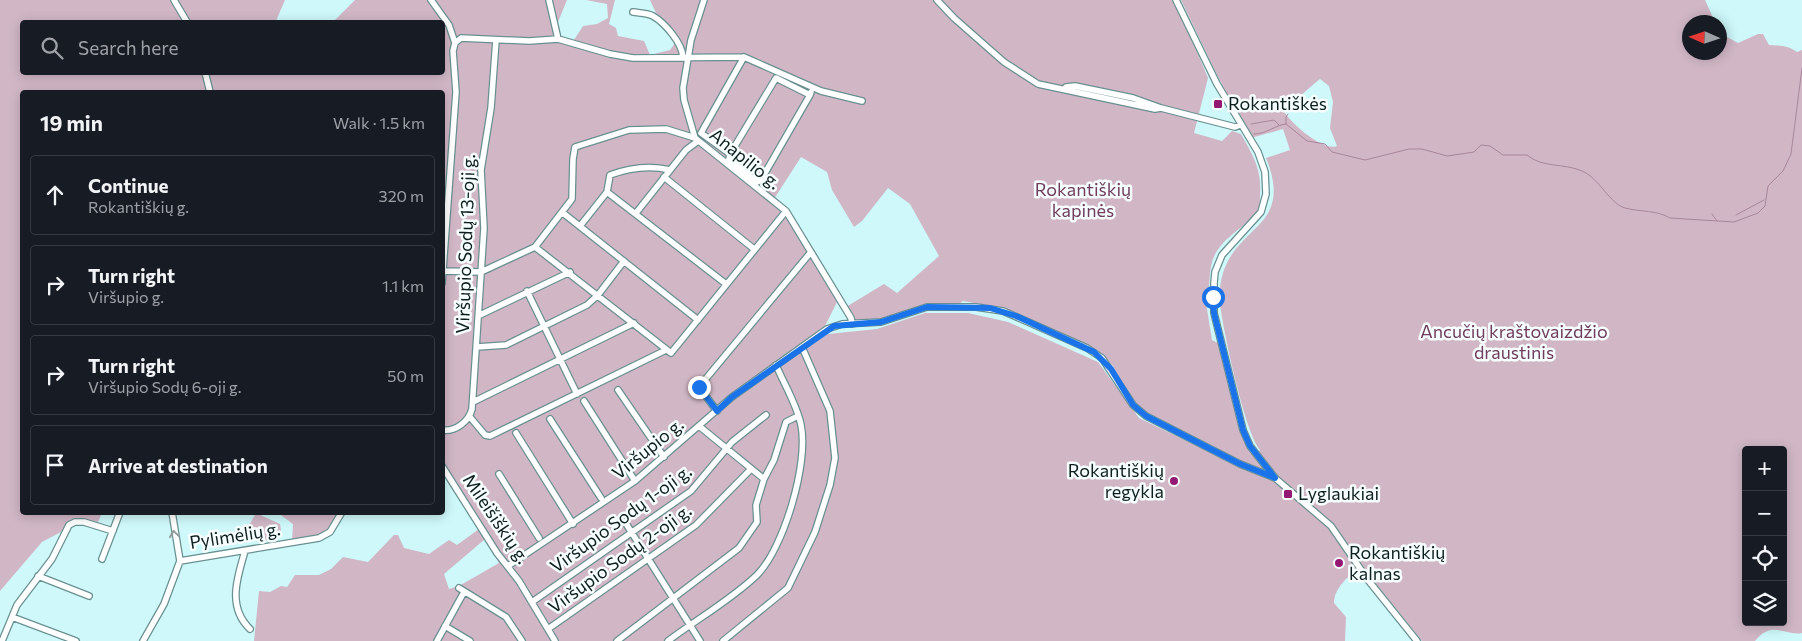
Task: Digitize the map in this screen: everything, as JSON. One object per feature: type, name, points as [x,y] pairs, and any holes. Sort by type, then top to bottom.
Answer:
[{"type":"street","points":[[174,0],[186,20]]},
{"type":"street","points":[[431,0],[445,20]]},
{"type":"street","points":[[549,0],[558,39]]},
{"type":"street","name":"Anapilio g.","points":[[704,0],[685,57],[683,96],[696,139],[786,211],[851,318],[852,324]]},
{"type":"street","points":[[938,0],[954,18],[1004,62],[1038,84],[1161,108],[1228,126],[1240,125]]},
{"type":"street","points":[[1176,0],[1200,51],[1240,125],[1261,159],[1265,172],[1266,194],[1261,212],[1228,247],[1218,264],[1213,303],[1243,430],[1250,446],[1275,478],[1331,526],[1368,580],[1417,641]]},
{"type":"street","points":[[633,12],[652,16],[679,44],[685,57]]},
{"type":"street","points":[[445,21],[455,43],[453,51],[456,92],[445,255]]},
{"type":"street","points":[[455,43],[464,38],[529,41],[558,39],[618,56],[744,58],[758,62],[813,88],[844,98],[862,101]]},
{"type":"street","name":"Viršupio Sodų 13-oji g.","points":[[470,417],[473,402],[480,315],[484,228],[481,170],[491,108],[496,40]]},
{"type":"street","points":[[730,154],[701,133],[744,58]]},
{"type":"street","points":[[206,75],[210,90]]},
{"type":"street","points":[[810,95],[776,78],[730,154],[729,159],[741,171],[757,182],[761,180],[810,95],[813,88]]},
{"type":"street","points":[[445,270],[481,272],[535,247],[572,199],[572,159],[575,147],[612,134],[646,129],[666,129],[696,139],[636,214]]},
{"type":"street","points":[[718,156],[723,149]]},
{"type":"street","points":[[580,226],[607,192],[609,176],[619,172],[649,168],[670,170]]},
{"type":"street","points":[[664,177],[754,249]]},
{"type":"street","points":[[607,192],[726,284]]},
{"type":"street","points":[[445,430],[452,430],[470,417],[484,435],[490,436],[668,351],[698,320],[786,211]]},
{"type":"street","points":[[563,213],[698,320]]},
{"type":"street","points":[[535,247],[570,272],[668,351]]},
{"type":"street","points":[[717,411],[699,387],[811,252]]},
{"type":"street","points":[[477,347],[506,345],[588,304],[598,295],[624,261]]},
{"type":"street","points":[[480,315],[570,272]]},
{"type":"street","points":[[527,291],[577,394]]},
{"type":"street","name":"Viršupio g.","points":[[508,566],[635,481],[732,397],[830,328],[881,322],[921,308],[935,306],[983,307],[1016,316],[1087,348],[1102,358],[1133,405],[1146,416],[1240,464],[1275,478]]},
{"type":"street","points":[[473,402],[634,323]]},
{"type":"street","points":[[723,641],[788,588],[815,532],[830,485],[834,451],[830,411],[802,347]]},
{"type":"street","points":[[668,641],[756,575],[774,551],[783,528],[801,470],[802,430],[776,365]]},
{"type":"street","points":[[618,390],[664,457]]},
{"type":"street","points":[[584,401],[635,481]]},
{"type":"street","name":"Viršupio Sodų 1-oji g.","points":[[532,602],[691,491],[727,448],[766,415]]},
{"type":"street","points":[[617,641],[739,548],[757,522],[756,505],[764,479],[774,460],[786,422],[798,416]]},
{"type":"street","points":[[550,419],[601,498]]},
{"type":"street","points":[[700,426],[764,479]]},
{"type":"street","points":[[516,433],[573,524]]},
{"type":"street","name":"Viršupio Sodų 2-oji g.","points":[[548,629],[696,525],[751,469]]},
{"type":"street","name":"Mileišiškių g.","points":[[445,471],[532,602],[555,641]]},
{"type":"street","points":[[499,474],[539,538]]},
{"type":"street","points":[[102,559],[119,515]]},
{"type":"street","points":[[172,515],[179,558]]},
{"type":"street","name":"Pylimėlių g.","points":[[143,641],[164,604],[179,558],[245,551],[325,536],[333,528],[340,515]]},
{"type":"street","points":[[2,641],[22,597],[52,559],[65,531],[72,523],[84,522],[113,531]]},
{"type":"street","points":[[625,522],[700,641]]},
{"type":"street","points":[[245,551],[234,596],[240,616],[250,629]]},
{"type":"street","points":[[38,576],[89,596]]},
{"type":"street","points":[[437,641],[462,590],[506,617],[522,641]]},
{"type":"street","points":[[12,617],[76,641]]},
{"type":"street","points":[[445,626],[470,641]]},
{"type":"green space","points":[[0,0],[285,0],[276,20],[20,20],[20,75],[445,75],[445,20],[335,20],[355,0],[567,0],[551,39],[570,46],[583,26],[597,24],[608,18],[607,4],[586,0],[615,0],[609,24],[616,28],[618,36],[644,41],[650,55],[670,50],[678,39],[656,13],[650,0],[1172,0],[1180,11],[1208,78],[1194,133],[1222,141],[1232,131],[1241,134],[1253,156],[1260,178],[1260,204],[1256,213],[1221,245],[1214,256],[1206,303],[1212,340],[1218,343],[1241,432],[1255,456],[1260,450],[1248,424],[1236,384],[1221,311],[1220,287],[1223,273],[1230,257],[1269,212],[1273,198],[1273,181],[1266,158],[1290,150],[1283,129],[1251,138],[1217,75],[1181,0],[1705,0],[1712,15],[1682,15],[1682,60],[1727,60],[1727,37],[1738,43],[1758,34],[1763,34],[1769,45],[1786,47],[1797,52],[1802,50],[1802,633],[1796,634],[1779,630],[1768,631],[1755,641],[1422,641],[1371,578],[1348,544],[1361,567],[1343,582],[1335,597],[1334,603],[1346,617],[1345,641],[254,641],[259,591],[270,592],[281,586],[287,587],[295,575],[319,575],[331,569],[343,557],[368,562],[394,535],[398,535],[404,548],[429,554],[449,540],[457,545],[479,529],[445,474],[445,90],[20,90],[20,515],[101,515],[98,522],[86,519],[71,519],[61,532],[42,542],[0,591]],"holes":[[[1320,79],[1329,86],[1333,102],[1330,128],[1337,146],[1331,147],[1309,136],[1294,124],[1285,113],[1285,110]],[[801,157],[827,172],[832,190],[854,227],[862,221],[888,188],[910,204],[939,256],[897,293],[884,284],[846,307],[857,321],[880,321],[928,304],[959,304],[963,301],[1001,308],[1097,350],[1113,366],[1132,401],[1147,414],[1249,465],[1238,466],[1139,418],[1098,362],[1008,322],[968,313],[925,313],[877,329],[828,334],[825,326],[838,300],[786,214],[774,199]],[[485,539],[499,563],[459,586],[449,589],[444,574]]]},
{"type":"green space","points":[[255,515],[260,515],[280,524],[281,530],[272,541],[266,541],[258,536],[250,540],[245,538],[244,534]]},
{"type":"green space","points":[[281,515],[339,515],[325,532],[316,537],[292,541],[293,524]]},
{"type":"waterway","points":[[1254,134],[1263,133],[1286,124],[1307,141],[1325,144],[1332,152],[1365,160],[1409,149],[1422,149],[1447,156],[1474,152],[1481,145],[1490,146],[1503,155],[1527,155],[1539,162],[1582,171],[1594,179],[1614,202],[1625,208],[1654,212],[1670,218],[1734,222],[1758,213],[1765,206],[1768,186],[1783,171],[1791,154],[1802,68]]},
{"type":"waterway","points":[[1286,124],[1288,114]]},
{"type":"waterway","points":[[1251,124],[1274,120],[1279,125]]},
{"type":"waterway","points":[[1736,215],[1764,200]]},
{"type":"waterway","points":[[1712,214],[1717,221]]},
{"type":"place","name":"Rokantiškės","points":[[1218,104]]},
{"type":"place","name":"Rokantiškių regykla","points":[[1174,481]]},
{"type":"place","name":"Lyglaukiai","points":[[1288,494]]},
{"type":"place","name":"Rokantiškių kalnas","points":[[1339,563]]},
{"type":"route","points":[[699,387],[717,411],[732,397],[827,329],[834,326],[842,324],[875,324],[927,307],[960,306],[997,309],[1094,352],[1111,369],[1128,399],[1146,416],[1240,464],[1275,478],[1250,446],[1243,430],[1214,313],[1213,297]]},
{"type":"park label","name":"Rokantiškių kapinės","points":[[1083,200]]},
{"type":"park label","name":"Ancučių kraštovaizdžio draustinis","points":[[1514,342]]}]
